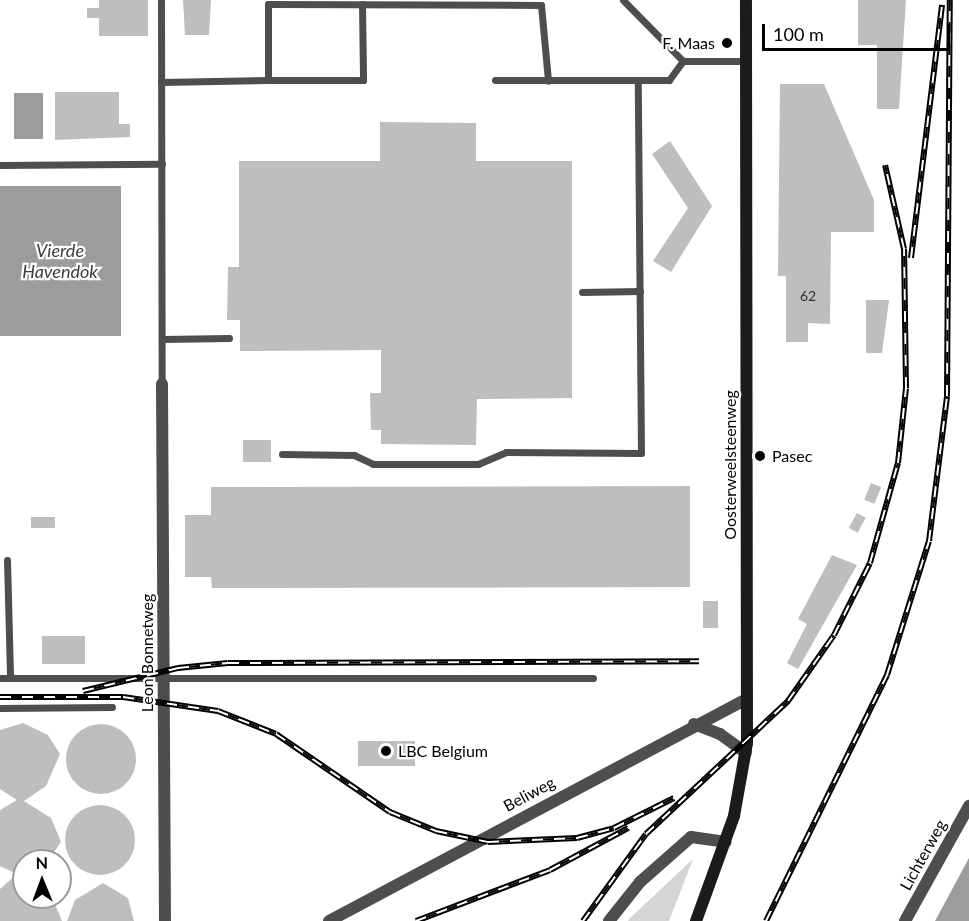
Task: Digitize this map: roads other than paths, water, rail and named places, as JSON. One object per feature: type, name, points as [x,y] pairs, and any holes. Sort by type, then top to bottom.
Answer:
[{"type":"main road","name":"Oosterweelsteenweg","points":[[696,921],[726,842],[746,753],[746,0]]},
{"type":"street","name":"Leon Bonnetweg","points":[[162,384],[165,921]]},
{"type":"street","name":"Beliweg","points":[[329,921],[694,724],[747,699]]},
{"type":"street","points":[[694,724],[720,734],[746,753]]},
{"type":"street","name":"Lichterweg","points":[[905,921],[969,806]]},
{"type":"street","points":[[609,921],[640,882],[691,837],[726,842]]},
{"type":"lane","points":[[161,0],[162,384]]},
{"type":"lane","points":[[623,0],[683,61],[746,61]]},
{"type":"lane","points":[[268,80],[268,4],[362,4],[541,5],[548,81]]},
{"type":"lane","points":[[161,82],[363,80],[362,4]]},
{"type":"lane","points":[[495,80],[669,80],[683,61]]},
{"type":"lane","points":[[282,454],[354,454],[373,464],[478,464],[506,452],[641,453],[638,81]]},
{"type":"lane","points":[[0,165],[162,164]]},
{"type":"lane","points":[[582,292],[640,291]]},
{"type":"lane","points":[[162,339],[229,338]]},
{"type":"lane","points":[[7,560],[10,678]]},
{"type":"lane","points":[[0,678],[593,678]]},
{"type":"lane","points":[[0,708],[112,707]]},
{"type":"water","points":[[14,93],[43,93],[43,139],[14,139]]},
{"type":"water","name":"Vierde Havendok","points":[[0,186],[121,186],[121,336],[0,336]]},
{"type":"water","points":[[969,858],[969,921],[935,921]]},
{"type":"railway","points":[[766,921],[887,675],[929,541],[947,396],[950,0]]},
{"type":"railway","points":[[911,258],[942,5]]},
{"type":"railway","points":[[583,921],[646,834],[788,701],[834,635],[870,563],[898,463],[906,388],[904,249],[885,165]]},
{"type":"railway","points":[[83,691],[178,668],[228,663],[699,661]]},
{"type":"railway","points":[[0,697],[123,697],[218,711],[276,734],[390,812],[436,831],[488,842],[577,838],[614,828],[674,798]]},
{"type":"railway","points":[[416,921],[550,870],[628,828]]},
{"type":"place","name":"F. Maas","points":[[727,43]]},
{"type":"place","name":"Pasec","points":[[760,456]]},
{"type":"place","name":"LBC Belgium","points":[[386,751]]}]
